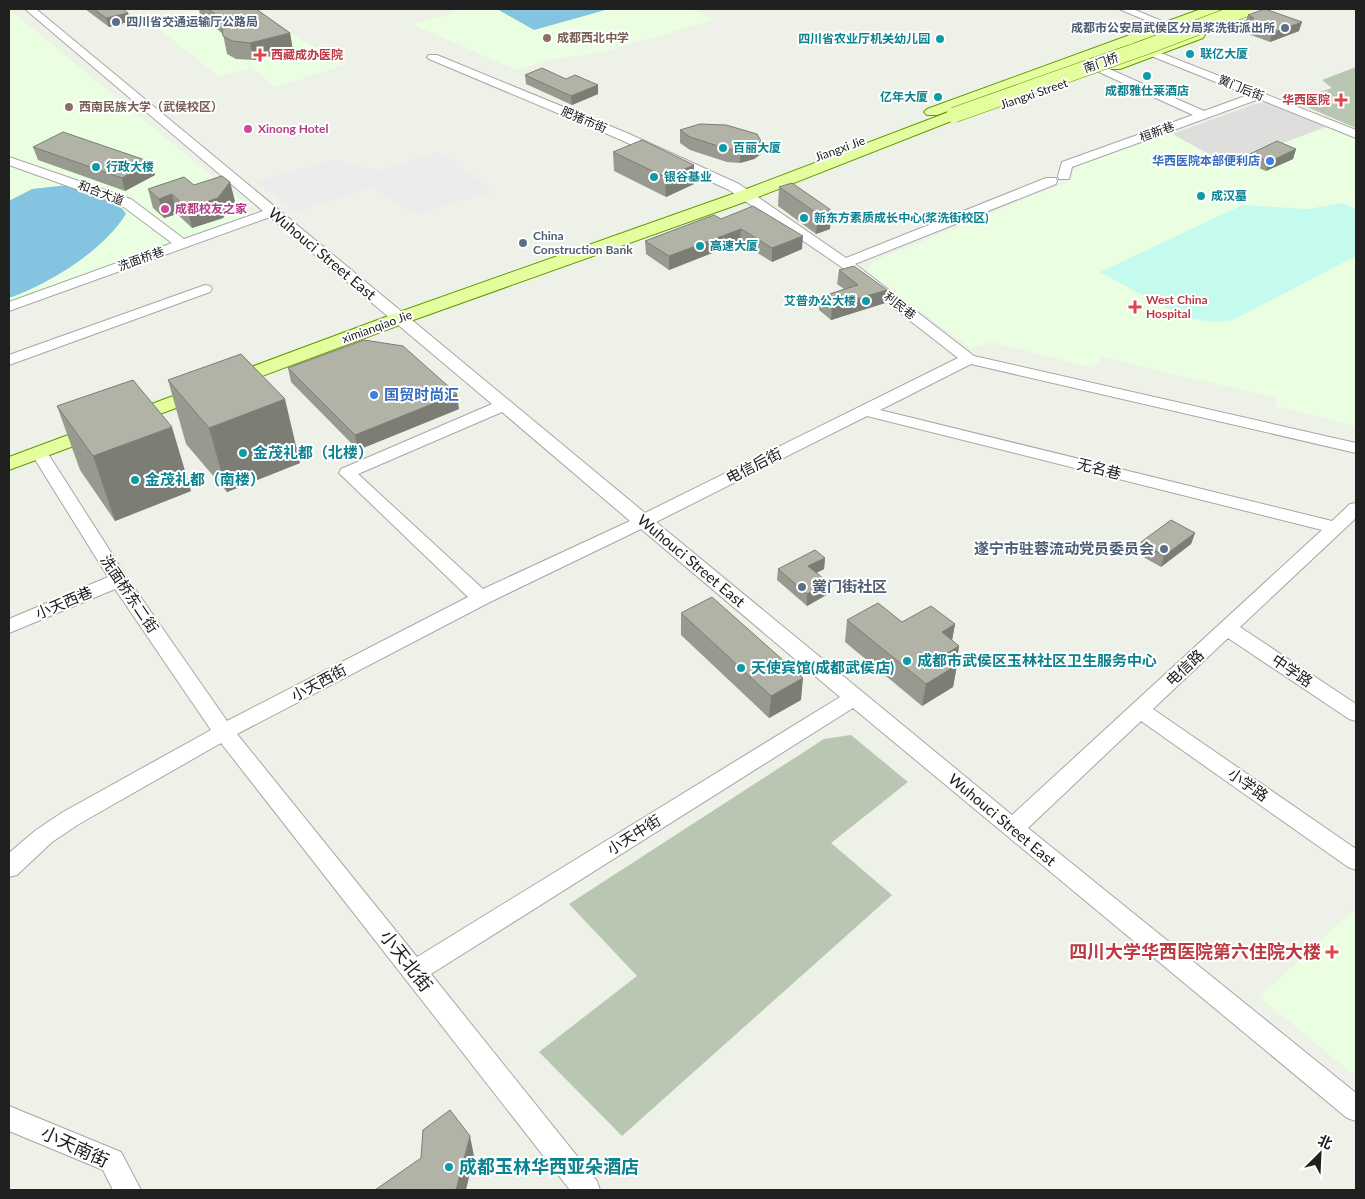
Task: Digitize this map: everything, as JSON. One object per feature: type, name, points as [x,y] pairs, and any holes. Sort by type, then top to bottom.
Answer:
[{"type":"main road","name":"Jiangxi Street","points":[[905,130],[918,117],[1212,9]]},
{"type":"main road","name":"南门桥","points":[[950,114],[1231,9]]},
{"type":"main road","name":"Jiangxi Street","points":[[905,130],[944,125],[1152,53],[1198,35],[1252,10]]},
{"type":"main road","name":"南门桥","points":[[950,114],[1252,10]]},
{"type":"main road","name":"Jiangxi Jie","points":[[740,191],[950,114]]},
{"type":"main road","name":"ximianqiao Jie","points":[[9,449],[395,315],[740,191]]},
{"type":"main road","name":"ximianqiao Jie","points":[[9,464],[395,315]]},
{"type":"street","name":"Wuhouci Street East","points":[[30,9],[502,406],[644,521],[854,698],[1356,1109]]},
{"type":"street","points":[[1124,9],[1198,35]]},
{"type":"street","points":[[1139,9],[1170,25]]},
{"type":"street","name":"黉门后街","points":[[1125,42],[1356,134]]},
{"type":"street","name":"肥猪市街","points":[[433,57],[623,136],[740,191]]},
{"type":"street","points":[[1103,70],[1202,115]]},
{"type":"street","name":"桓新巷","points":[[845,263],[1058,179],[1066,165],[1260,95]]},
{"type":"street","name":"和合大道","points":[[9,161],[126,202],[182,244]]},
{"type":"street","name":"利民巷","points":[[740,191],[845,263],[969,359]]},
{"type":"street","name":"洗面桥巷","points":[[9,307],[272,212]]},
{"type":"street","points":[[9,360],[205,289]]},
{"type":"street","points":[[865,411],[969,359],[1356,448]]},
{"type":"street","points":[[481,598],[347,473],[502,406]]},
{"type":"street","name":"电信后街","points":[[644,521],[865,411]]},
{"type":"street","name":"无名巷","points":[[865,411],[1334,527]]},
{"type":"street","name":"洗面桥东二街","points":[[39,453],[119,580],[224,732]]},
{"type":"street","name":"电信路","points":[[1013,828],[1356,508]]},
{"type":"street","name":"小天西街","points":[[9,868],[44,836],[71,818],[224,732],[481,598],[644,521]]},
{"type":"street","name":"小天西巷","points":[[9,626],[119,580]]},
{"type":"street","name":"中学路","points":[[1227,628],[1356,714]]},
{"type":"street","name":"小天中街","points":[[414,972],[854,698]]},
{"type":"street","name":"小学路","points":[[1140,710],[1356,861]]},
{"type":"street","name":"小天北街","points":[[224,732],[587,1190]]},
{"type":"street","name":"小天南街","points":[[9,1118],[112,1161],[128,1190]]},
{"type":"shaded area","name":"西南民族大学（武侯校区）","points":[[9,9],[248,206],[244,216],[9,302]]},
{"type":"shaded area","name":"西藏成办医院","points":[[203,9],[250,9],[345,65],[277,87],[251,68],[219,76],[149,22]]},
{"type":"shaded area","name":"成都西北中学","points":[[456,9],[691,9],[714,20],[602,52],[550,60],[516,70],[412,24],[455,13]]},
{"type":"shaded area","points":[[497,9],[609,9],[534,30]]},
{"type":"shaded area","points":[[1356,67],[1356,128],[1293,101],[1332,88],[1322,80]]},
{"type":"shaded area","points":[[1272,102],[1326,127],[1227,164],[1172,134],[1255,104]]},
{"type":"shaded area","name":"West China Hospital","points":[[1326,127],[1356,140],[1356,427],[1275,406],[1276,398],[1102,357],[1094,368],[992,342],[971,349],[868,272],[872,262],[1070,181],[1076,165],[1172,134],[1227,164]]},
{"type":"shaded area","points":[[440,152],[493,191],[415,215],[372,187],[295,212],[256,181],[333,160],[381,171]]},
{"type":"shaded area","points":[[68,185],[117,201],[126,214],[104,241],[74,265],[41,284],[9,298],[9,201],[32,189]]},
{"type":"shaded area","points":[[1342,203],[1356,209],[1356,256],[1233,320],[1215,322],[1185,318],[1100,272],[1242,205],[1308,209]]},
{"type":"shaded area","points":[[851,735],[908,782],[831,843],[892,895],[622,1136],[539,1052],[637,976],[569,904],[824,739]]},
{"type":"shaded area","name":"四川大学华西医院第六住院大楼","points":[[1356,908],[1356,1076],[1259,997]]},
{"type":"building","points":[[94,9],[123,9],[128,13],[106,18]]},
{"type":"building","points":[[209,9],[256,9],[290,33],[250,43],[232,41],[223,36],[222,30],[229,26]]},
{"type":"building","points":[[1265,9],[1302,22],[1272,33],[1242,22],[1254,18],[1248,15]]},
{"type":"building","points":[[542,68],[566,79],[575,75],[598,85],[571,96],[525,75]]},
{"type":"building","points":[[700,124],[726,125],[757,134],[761,141],[755,147],[741,150],[727,149],[690,137],[680,130]]},
{"type":"building","points":[[63,132],[151,162],[122,178],[33,147]]},
{"type":"building","points":[[642,140],[694,165],[665,177],[613,152]]},
{"type":"building","points":[[1277,141],[1296,149],[1269,162],[1250,154]]},
{"type":"building","points":[[222,176],[230,182],[218,198],[187,208],[172,194],[159,199],[148,189],[184,177],[194,185]]},
{"type":"building","points":[[792,183],[831,210],[818,214],[779,187]]},
{"type":"building","points":[[753,206],[803,236],[772,248],[741,229],[669,256],[645,241],[714,215],[721,219]]},
{"type":"building","points":[[854,266],[887,290],[832,306],[820,297],[858,285],[839,270]]},
{"type":"building","name":"国贸时尚汇","points":[[364,340],[403,346],[457,394],[355,435],[288,368]]},
{"type":"building","points":[[241,354],[285,399],[209,428],[168,380]]},
{"type":"building","points":[[133,380],[172,427],[93,456],[57,406]]},
{"type":"building","points":[[1171,520],[1195,533],[1164,556],[1141,542]]},
{"type":"building","points":[[815,550],[825,558],[808,566],[829,583],[807,594],[778,569]]},
{"type":"building","points":[[712,597],[803,678],[771,696],[681,613]]},
{"type":"building","points":[[878,603],[902,622],[931,606],[955,624],[942,632],[959,646],[944,655],[957,665],[926,684],[847,620]]},
{"type":"building","points":[[450,1110],[470,1136],[456,1190],[375,1190],[421,1158],[423,1130]]},
{"type":"place","name":"四川省交通运输厅公路局","points":[[116,22]]},
{"type":"place","name":"成都市公安局武侯区分局浆洗街派出所","points":[[1285,28]]},
{"type":"place","name":"成都西北中学","points":[[547,38]]},
{"type":"place","name":"四川省农业厅机关幼儿园","points":[[940,39]]},
{"type":"place","name":"联亿大厦","points":[[1190,54]]},
{"type":"place","name":"西藏成办医院","points":[[260,55]]},
{"type":"place","name":"成都雅仕莱酒店","points":[[1147,76]]},
{"type":"place","name":"亿年大厦","points":[[938,97]]},
{"type":"place","name":"华西医院","points":[[1341,100]]},
{"type":"place","name":"西南民族大学（武侯校区）","points":[[69,107]]},
{"type":"place","name":"Xinong Hotel","points":[[248,129]]},
{"type":"place","name":"百丽大厦","points":[[723,148]]},
{"type":"place","name":"华西医院本部便利店","points":[[1270,161]]},
{"type":"place","name":"行政大楼","points":[[96,167]]},
{"type":"place","name":"银谷基业","points":[[654,177]]},
{"type":"place","name":"成汉墓","points":[[1201,196]]},
{"type":"place","name":"成都校友之家","points":[[165,209]]},
{"type":"place","name":"新东方素质成长中心(浆洗街校区)","points":[[804,218]]},
{"type":"place","name":"China Construction Bank","points":[[523,243]]},
{"type":"place","name":"高速大厦","points":[[700,246]]},
{"type":"place","name":"艾普办公大楼","points":[[866,301]]},
{"type":"place","name":"West China Hospital","points":[[1135,307]]},
{"type":"place","name":"国贸时尚汇","points":[[374,395]]},
{"type":"place","name":"金茂礼都（北楼）","points":[[243,453]]},
{"type":"place","name":"金茂礼都（南楼）","points":[[135,480]]},
{"type":"place","name":"遂宁市驻蓉流动党员委员会","points":[[1164,549]]},
{"type":"place","name":"黉门街社区","points":[[802,587]]},
{"type":"place","name":"成都市武侯区玉林社区卫生服务中心","points":[[907,661]]},
{"type":"place","name":"天使宾馆(成都武侯店)","points":[[741,668]]},
{"type":"place","name":"四川大学华西医院第六住院大楼","points":[[1332,952]]},
{"type":"place","name":"成都玉林华西亚朵酒店","points":[[449,1167]]}]
